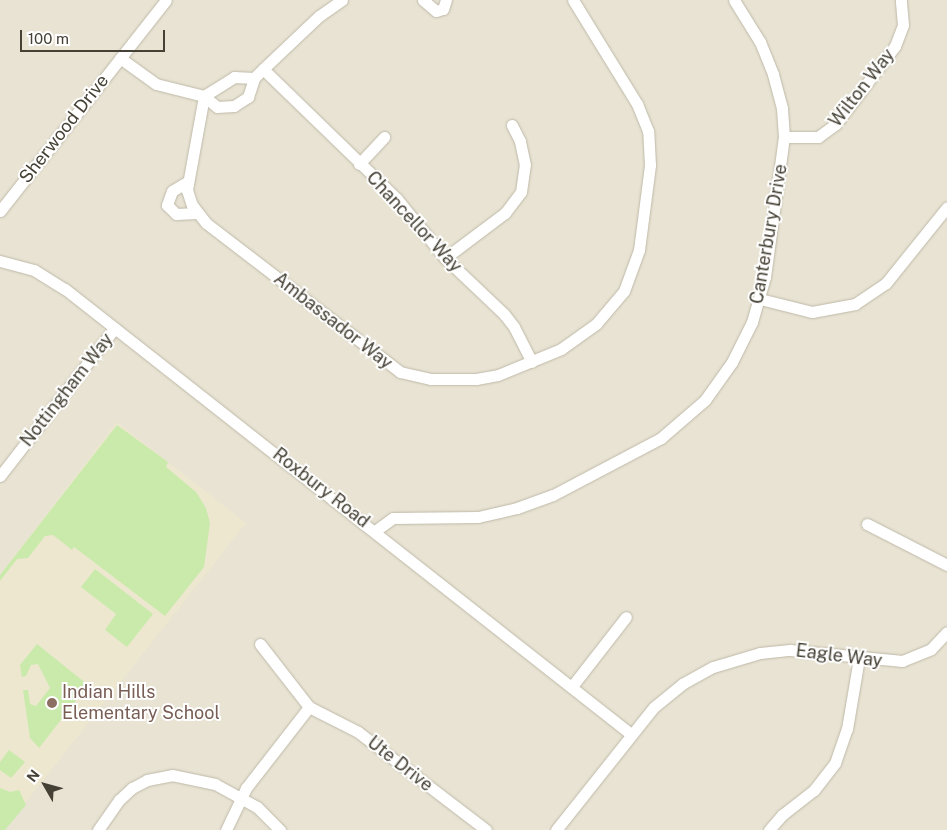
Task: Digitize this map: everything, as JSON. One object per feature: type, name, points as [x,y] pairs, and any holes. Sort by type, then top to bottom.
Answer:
[{"type":"street","name":"Sherwood Drive","points":[[0,211],[166,0]]},
{"type":"street","points":[[120,58],[156,84],[204,96],[217,107],[234,106],[248,97],[254,78],[263,68],[318,16],[342,0]]},
{"type":"street","points":[[423,0],[436,11],[443,9],[446,0]]},
{"type":"street","name":"Ambassador Way","points":[[204,96],[196,147],[187,182],[189,197],[196,213],[211,227],[400,372],[431,379],[476,379],[498,375],[532,362],[585,334],[608,312],[624,291],[636,261],[650,165],[650,141],[641,112],[573,0]]},
{"type":"street","name":"Canterbury Drive","points":[[375,531],[393,518],[478,517],[517,508],[554,495],[647,447],[690,414],[719,382],[743,343],[760,299],[784,138],[782,108],[774,74],[760,42],[734,0]]},
{"type":"street","name":"Wilton Way","points":[[784,138],[818,137],[836,124],[895,46],[903,25],[901,0]]},
{"type":"street","name":"Chancellor Way","points":[[263,68],[403,206],[445,258],[510,320],[532,362]]},
{"type":"street","points":[[204,96],[234,77],[254,78]]},
{"type":"street","points":[[445,258],[505,213],[521,192],[525,165],[520,141],[512,125]]},
{"type":"street","points":[[359,164],[384,137]]},
{"type":"street","points":[[187,182],[172,191],[167,205],[176,214],[196,213]]},
{"type":"street","points":[[760,299],[812,312],[855,304],[886,283],[947,207]]},
{"type":"street","name":"Roxbury Road","points":[[0,261],[25,267],[50,279],[116,328],[573,685],[631,734]]},
{"type":"street","name":"Nottingham Way","points":[[0,476],[116,328]]},
{"type":"street","points":[[867,524],[947,565]]},
{"type":"street","points":[[573,685],[626,617]]},
{"type":"street","name":"Eagle Way","points":[[556,830],[654,707],[682,684],[729,661],[790,650],[891,662],[913,658],[931,649],[947,632]]},
{"type":"street","points":[[226,830],[240,798],[309,707],[260,644]]},
{"type":"street","points":[[769,830],[782,815],[818,786],[835,763],[847,729],[859,658]]},
{"type":"street","name":"Ute Drive","points":[[309,707],[358,732],[486,830]]},
{"type":"street","points":[[98,830],[125,794],[156,778],[186,777],[215,784],[240,798],[263,812],[280,830]]},
{"type":"shaded area","points":[[0,0],[947,0],[947,830],[0,830]]},
{"type":"shaded area","name":"Indian Hills Elementary School","points":[[117,422],[246,523],[4,830],[0,830],[0,575]]},
{"type":"green space","points":[[117,425],[168,462],[166,467],[196,492],[206,508],[210,523],[204,567],[165,616],[74,547],[72,550],[53,535],[45,536],[28,558],[17,559],[0,581],[0,575]]},
{"type":"green space","points":[[95,569],[153,614],[127,647],[105,630],[116,614],[81,587]]},
{"type":"green space","points":[[37,644],[88,685],[39,748],[30,738],[23,690],[28,690],[30,704],[36,706],[50,688],[38,664],[31,665],[26,676],[22,677],[20,665]]},
{"type":"green space","points":[[9,750],[25,762],[11,778],[0,770],[0,762]]},
{"type":"green space","points":[[0,788],[10,792],[19,790],[26,805],[5,830],[0,830]]},
{"type":"place","name":"Indian Hills Elementary School","points":[[52,703]]}]
